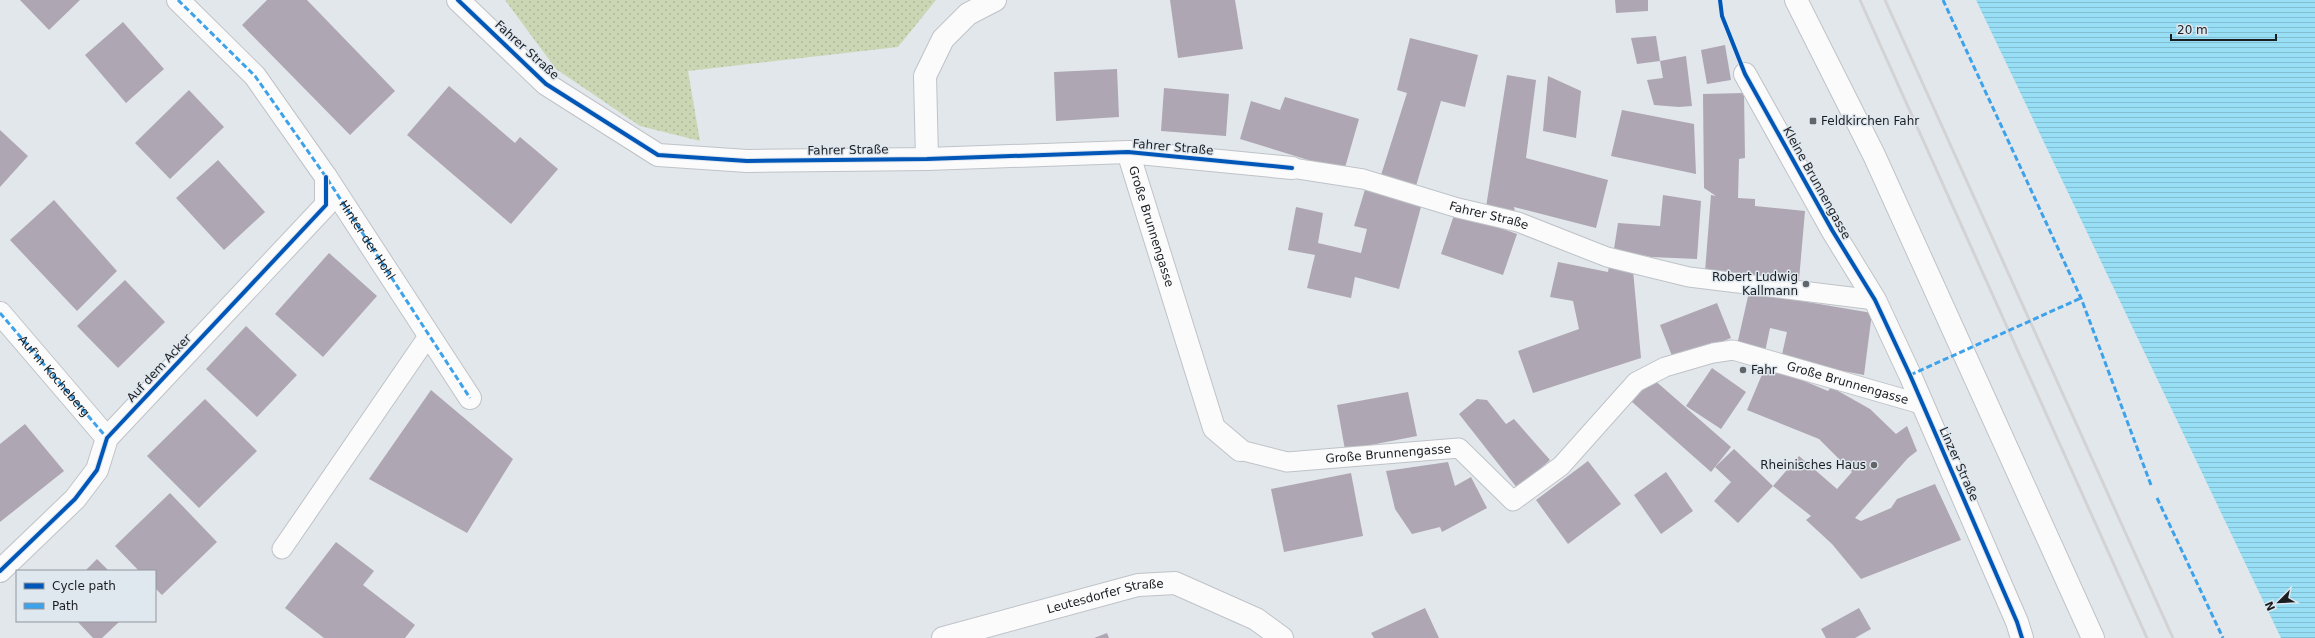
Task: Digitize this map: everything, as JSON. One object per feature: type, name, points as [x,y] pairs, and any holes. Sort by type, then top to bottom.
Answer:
[{"type":"street","name":"Hinter der Hohl","points":[[178,0],[255,76],[326,177],[470,398]]},
{"type":"street","name":"Fahrer Straße","points":[[458,0],[546,84],[658,155],[746,161],[927,159],[1128,152],[1292,168]]},
{"type":"street","points":[[927,159],[925,76],[943,39],[968,14],[995,0]]},
{"type":"street","points":[[1796,0],[1874,155],[2093,638]]},
{"type":"street","name":"Kleine Brunnengasse","points":[[1745,74],[1832,230],[1874,300]]},
{"type":"street","name":"Große Brunnengasse","points":[[1128,152],[1214,428],[1240,450]]},
{"type":"street","name":"Auf dem Acker","points":[[0,571],[75,499],[97,470],[108,438],[326,205],[326,177]]},
{"type":"street","name":"Linzer Straße","points":[[1874,300],[1922,404],[2017,622],[2022,638]]},
{"type":"street","name":"Auf'm Kocheberg","points":[[0,313],[108,438]]},
{"type":"street","name":"Leutesdorfer Straße","points":[[943,638],[1138,585],[1175,584],[1256,619],[1282,638]]},
{"type":"lane","name":"Fahrer Straße","points":[[1292,168],[1363,179],[1458,208],[1518,222],[1608,257],[1689,277],[1874,300]]},
{"type":"lane","points":[[282,549],[429,335]]},
{"type":"lane","name":"Große Brunnengasse","points":[[1240,450],[1287,462],[1459,448],[1513,501],[1561,466],[1636,382],[1665,367],[1713,354],[1733,350],[1922,404]]},
{"type":"green space","points":[[505,0],[936,0],[898,47],[688,71],[700,141],[640,126],[556,69]]},
{"type":"water","points":[[1976,0],[2315,0],[2315,638],[2281,638]]},
{"type":"building","points":[[20,0],[80,0],[49,30]]},
{"type":"building","points":[[267,0],[307,0],[395,91],[350,135],[242,25]]},
{"type":"building","points":[[1170,0],[1235,0],[1243,49],[1178,58]]},
{"type":"building","points":[[1615,0],[1648,0],[1648,11],[1616,13]]},
{"type":"building","points":[[123,22],[164,69],[126,103],[85,55]]},
{"type":"building","points":[[1656,36],[1660,61],[1637,64],[1631,38]]},
{"type":"building","points":[[1410,38],[1478,55],[1465,107],[1441,101],[1416,186],[1381,175],[1407,93],[1397,90]]},
{"type":"building","points":[[1725,45],[1731,80],[1707,84],[1701,50]]},
{"type":"building","points":[[1686,56],[1692,106],[1679,107],[1654,105],[1647,80],[1663,78],[1660,61]]},
{"type":"building","points":[[1117,69],[1119,117],[1056,121],[1054,72]]},
{"type":"building","points":[[1507,75],[1536,80],[1526,158],[1608,180],[1596,228],[1514,207],[1515,212],[1486,207]]},
{"type":"building","points":[[1548,76],[1581,91],[1576,138],[1543,131]]},
{"type":"building","points":[[449,86],[515,143],[520,137],[558,169],[511,224],[407,135]]},
{"type":"building","points":[[1164,88],[1229,94],[1226,136],[1161,131]]},
{"type":"building","points":[[189,90],[224,127],[170,179],[135,143]]},
{"type":"building","points":[[1744,93],[1745,158],[1739,159],[1738,198],[1755,199],[1755,206],[1805,211],[1799,280],[1705,272],[1711,195],[1716,196],[1704,188],[1703,94]]},
{"type":"building","points":[[1285,97],[1359,119],[1344,171],[1240,139],[1251,101],[1280,110]]},
{"type":"building","points":[[1622,110],[1694,124],[1696,174],[1611,156]]},
{"type":"building","points":[[0,130],[28,156],[0,187]]},
{"type":"building","points":[[218,160],[265,212],[224,250],[176,198]]},
{"type":"building","points":[[1366,186],[1422,203],[1399,289],[1355,277],[1351,298],[1307,288],[1315,255],[1288,250],[1296,207],[1323,213],[1318,243],[1361,253],[1367,229],[1354,226]]},
{"type":"building","points":[[1663,195],[1701,201],[1697,259],[1651,257],[1614,249],[1618,223],[1660,226]]},
{"type":"building","points":[[54,200],[117,271],[77,311],[10,240]]},
{"type":"building","points":[[1455,212],[1517,234],[1503,275],[1441,254]]},
{"type":"building","points":[[329,253],[377,296],[323,357],[275,314]]},
{"type":"building","points":[[1558,262],[1608,272],[1609,266],[1633,270],[1641,358],[1533,393],[1518,351],[1579,329],[1573,301],[1550,297]]},
{"type":"building","points":[[125,280],[165,322],[118,368],[77,326]]},
{"type":"building","points":[[1749,292],[1872,313],[1864,375],[1781,359],[1787,332],[1770,328],[1765,352],[1737,345]]},
{"type":"building","points":[[1717,303],[1731,338],[1674,361],[1660,325]]},
{"type":"building","points":[[246,326],[297,375],[257,417],[206,369]]},
{"type":"building","points":[[1766,365],[1828,391],[1831,387],[1870,409],[1896,434],[1907,426],[1917,451],[1908,458],[1855,518],[1861,521],[1891,508],[1897,499],[1935,484],[1961,540],[1861,579],[1832,544],[1806,520],[1811,516],[1773,486],[1799,456],[1837,489],[1852,472],[1819,439],[1747,410]]},
{"type":"building","points":[[1712,368],[1746,392],[1721,429],[1686,406]]},
{"type":"building","points":[[1652,378],[1731,447],[1711,472],[1631,401]]},
{"type":"building","points":[[431,390],[513,459],[467,533],[369,479]]},
{"type":"building","points":[[1408,392],[1417,436],[1345,450],[1337,405]]},
{"type":"building","points":[[205,399],[257,451],[199,508],[147,456]]},
{"type":"building","points":[[1477,399],[1487,400],[1506,424],[1514,419],[1550,460],[1518,489],[1459,414]]},
{"type":"building","points":[[25,424],[64,471],[0,522],[0,444]]},
{"type":"building","points":[[1734,449],[1773,486],[1738,523],[1714,501],[1731,482],[1715,467]]},
{"type":"building","points":[[1588,461],[1621,504],[1568,544],[1536,500]]},
{"type":"building","points":[[1448,462],[1455,486],[1471,477],[1487,508],[1442,532],[1440,527],[1412,534],[1395,509],[1386,471]]},
{"type":"building","points":[[1666,472],[1693,511],[1661,534],[1634,495]]},
{"type":"building","points":[[1351,473],[1363,536],[1284,552],[1271,489]]},
{"type":"building","points":[[170,493],[217,542],[162,595],[156,589],[156,570],[138,570],[115,546]]},
{"type":"building","points":[[336,542],[374,571],[363,585],[415,625],[405,638],[324,638],[285,608]]},
{"type":"building","points":[[97,559],[108,570],[86,570]]},
{"type":"building","points":[[1425,608],[1439,638],[1374,638],[1371,633]]},
{"type":"building","points":[[1859,608],[1871,629],[1855,638],[1826,638],[1821,629]]},
{"type":"building","points":[[78,622],[119,622],[102,638],[93,638]]},
{"type":"building","points":[[1107,633],[1109,638],[1094,638]]},
{"type":"railway","points":[[1860,0],[2147,638]]},
{"type":"railway","points":[[1885,0],[2173,638]]},
{"type":"marked path","points":[[178,0],[255,76],[326,177],[470,398]]},
{"type":"marked path","points":[[1943,0],[2081,298],[2151,485]]},
{"type":"marked path","points":[[1910,375],[2081,298]]},
{"type":"marked path","points":[[0,313],[107,438]]},
{"type":"marked path","points":[[2157,498],[2223,638]]},
{"type":"cycle path","points":[[458,0],[546,84],[658,155],[747,161],[927,159],[1128,152],[1292,168]]},
{"type":"cycle path","points":[[1720,0],[1722,16],[1745,74],[1832,230],[1875,300],[1910,375],[2017,622],[2022,638]]},
{"type":"cycle path","points":[[0,571],[75,499],[97,470],[107,438],[326,205],[326,177]]},
{"type":"place","name":"Feldkirchen Fahr","points":[[1813,121]]},
{"type":"place","name":"Robert Ludwig Kallmann","points":[[1806,284]]},
{"type":"place","name":"Fahr","points":[[1743,370]]},
{"type":"place","name":"Rheinisches Haus","points":[[1874,465]]}]
